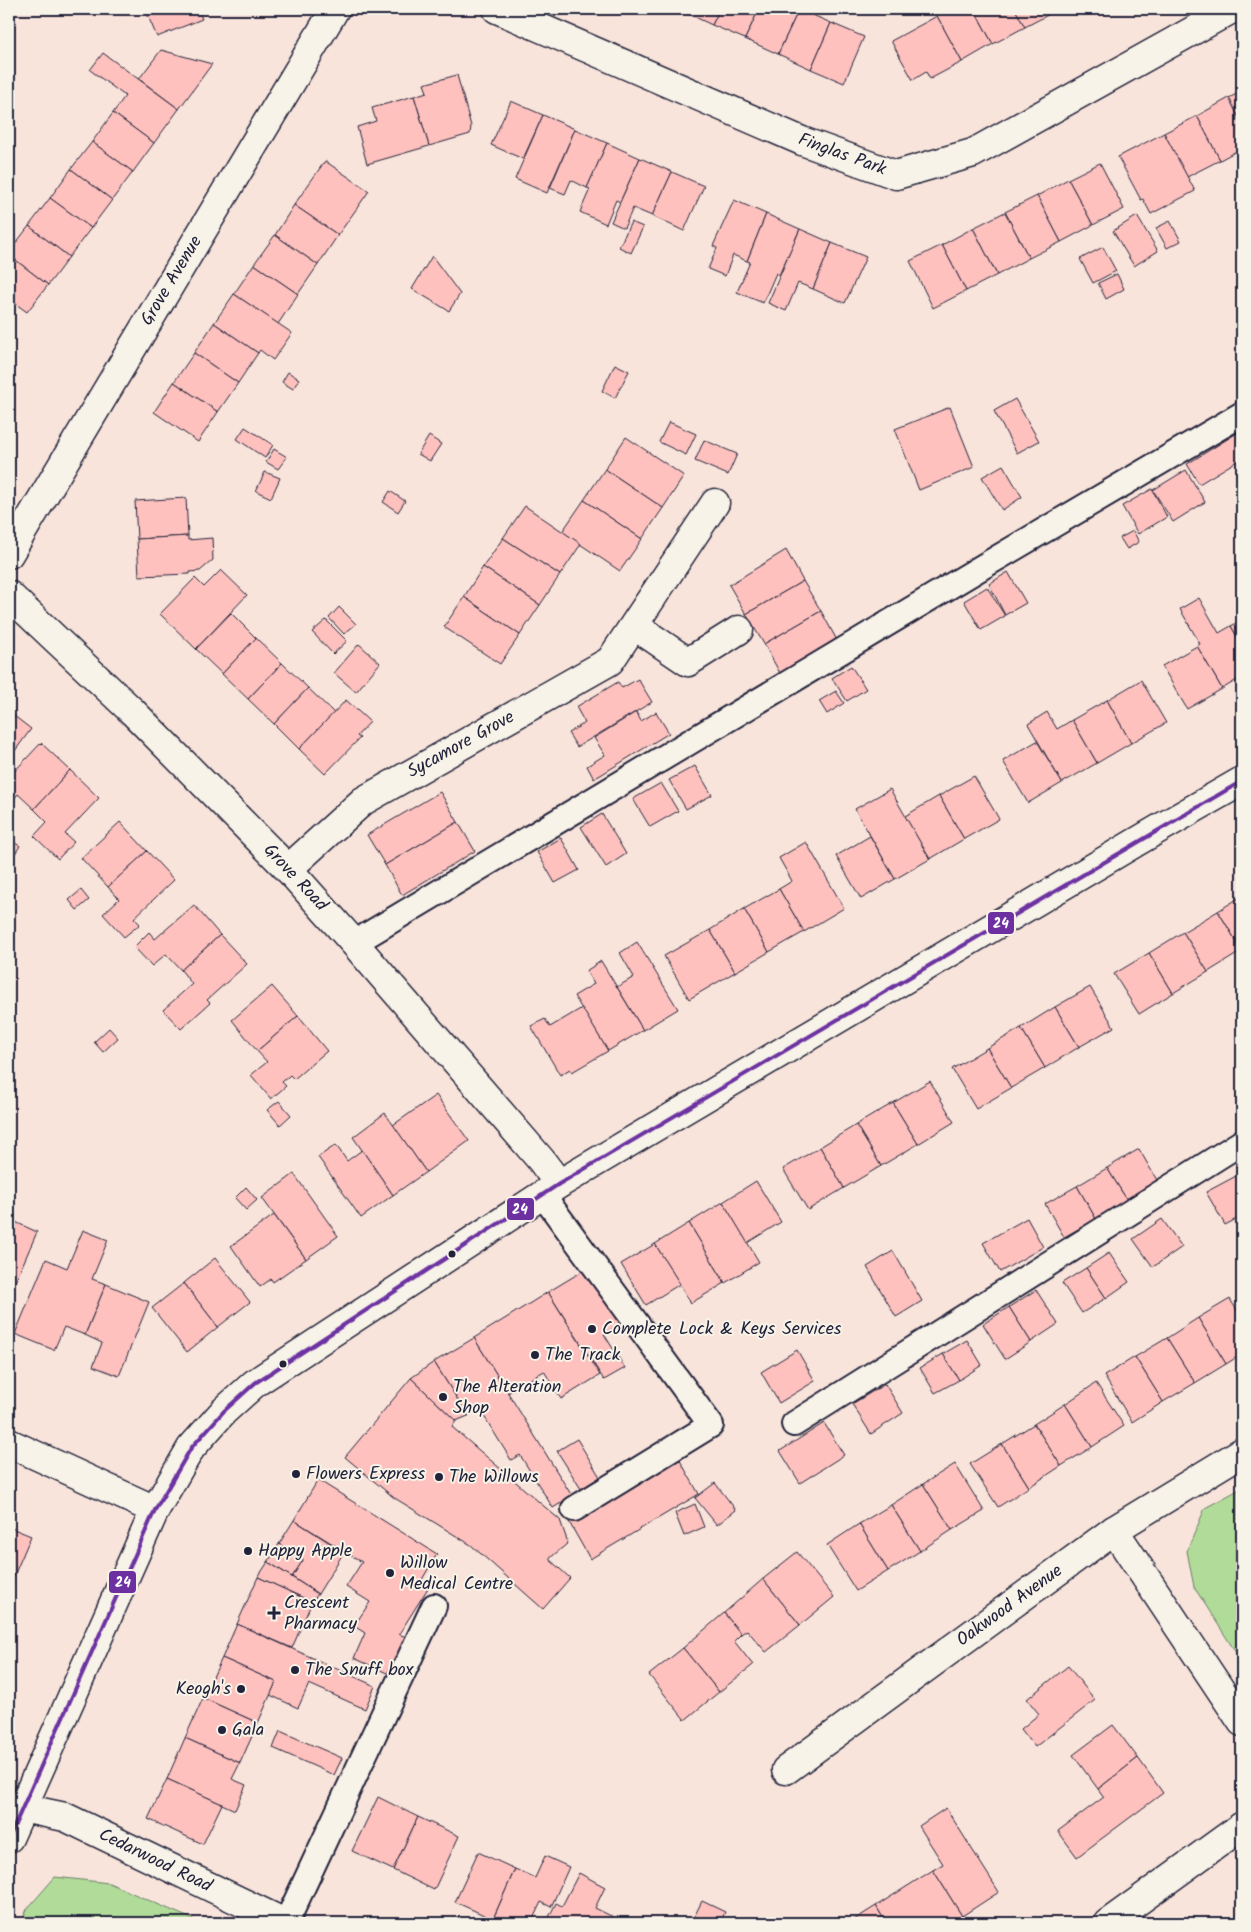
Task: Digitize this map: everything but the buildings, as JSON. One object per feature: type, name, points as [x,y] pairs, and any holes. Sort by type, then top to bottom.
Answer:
[{"type":"street","name":"Grove Avenue","points":[[9,554],[335,9]]},
{"type":"street","name":"Finglas Park","points":[[497,9],[802,141],[896,175],[973,153],[1232,9]]},
{"type":"street","name":"Sycamore Grove","points":[[288,869],[363,801],[610,661],[715,503]]},
{"type":"street","name":"Grove Road","points":[[9,595],[133,712],[288,869],[541,1160],[550,1189]]},
{"type":"street","points":[[635,626],[688,662],[739,630]]},
{"type":"street","points":[[9,1838],[155,1510],[191,1448],[224,1410],[255,1383],[550,1189],[1242,781]]},
{"type":"street","points":[[9,1443],[155,1510]]},
{"type":"street","name":"Oakwood Avenue","points":[[786,1770],[1114,1530],[1242,1452]]},
{"type":"street","points":[[1114,1530],[1242,1722]]},
{"type":"street","name":"Cedarwood Road","points":[[22,1808],[65,1817],[286,1923]]},
{"type":"street","points":[[1108,1923],[1242,1826]]},
{"type":"lane","points":[[354,943],[973,572],[1242,414]]},
{"type":"lane","points":[[794,1424],[1242,1142]]},
{"type":"lane","points":[[550,1189],[711,1425],[574,1509]]},
{"type":"lane","points":[[286,1923],[434,1606]]},
{"type":"green space","points":[[1242,1488],[1242,1662],[1194,1587],[1187,1551],[1205,1508]]},
{"type":"green space","points":[[55,1877],[109,1883],[201,1923],[21,1923],[27,1909]]},
{"type":"transit line","name":"24","points":[[9,1838],[155,1510],[191,1448],[224,1411],[255,1383],[559,1184],[1242,781]]},
{"type":"place","name":"Complete Lock & Keys Services","points":[[592,1329]]},
{"type":"place","name":"The Track","points":[[535,1355]]},
{"type":"place","name":"The Alteration Shop","points":[[443,1397]]},
{"type":"place","name":"Flowers Express","points":[[296,1474]]},
{"type":"place","name":"The Willows","points":[[439,1477]]},
{"type":"place","name":"Happy Apple","points":[[248,1551]]},
{"type":"place","name":"Willow Medical Centre","points":[[390,1573]]},
{"type":"place","name":"Crescent Pharmacy","points":[[274,1613]]},
{"type":"place","name":"The Snuff box","points":[[295,1670]]},
{"type":"place","name":"Keogh's","points":[[241,1689]]},
{"type":"place","name":"Gala","points":[[222,1730]]}]
